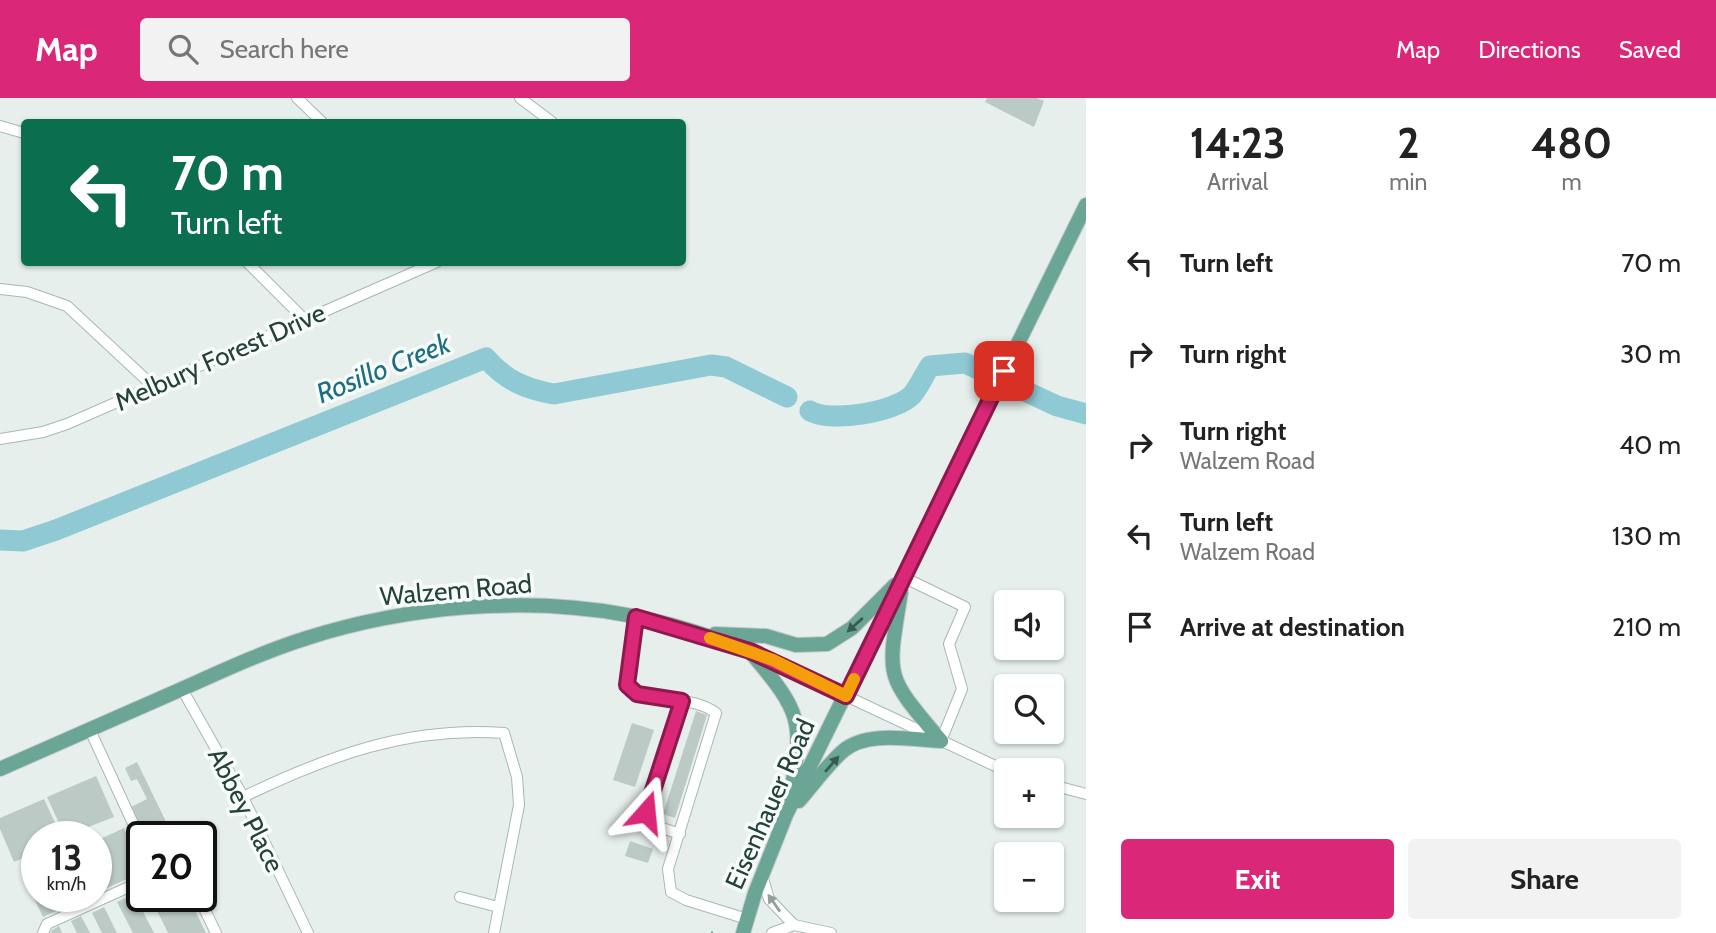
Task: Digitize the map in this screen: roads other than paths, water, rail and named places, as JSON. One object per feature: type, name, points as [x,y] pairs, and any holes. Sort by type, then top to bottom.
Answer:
[{"type":"main road","points":[[846,696],[1086,205]]},
{"type":"main road","points":[[694,632],[766,636],[796,645],[827,644],[852,628],[903,577]]},
{"type":"main road","points":[[903,577],[890,661],[892,672],[899,691],[941,741]]},
{"type":"main road","name":"Walzem Road","points":[[0,769],[306,638],[360,623],[487,607],[545,607],[636,617],[694,632],[750,651],[846,696]]},
{"type":"main road","points":[[750,651],[788,696],[796,715],[798,732],[786,815]]},
{"type":"main road","name":"Eisenhauer Road","points":[[745,926],[786,815],[846,696]]},
{"type":"main road","points":[[786,815],[844,749],[885,738],[941,741]]},
{"type":"street","points":[[297,98],[319,119]]},
{"type":"street","points":[[520,98],[548,119]]},
{"type":"street","points":[[0,126],[21,133]]},
{"type":"street","points":[[251,266],[305,320]]},
{"type":"street","name":"Melbury Forest Drive","points":[[0,439],[30,435],[67,424],[428,266]]},
{"type":"street","points":[[0,289],[27,292],[67,306],[154,387]]},
{"type":"street","points":[[903,577],[965,607],[948,643],[962,689],[941,741]]},
{"type":"street","points":[[636,617],[627,685],[637,694],[682,701],[709,708],[716,713],[668,869],[671,891],[686,901],[745,926]]},
{"type":"street","name":"Abbey Place","points":[[182,689],[243,797],[308,933]]},
{"type":"street","points":[[846,696],[994,765]]},
{"type":"street","points":[[680,834],[650,824],[646,812],[682,701]]},
{"type":"street","points":[[90,730],[132,821]]},
{"type":"street","points":[[243,797],[312,764],[372,744],[470,731],[505,733],[517,777],[519,804],[494,933]]},
{"type":"street","points":[[1064,789],[1086,794]]},
{"type":"street","points":[[762,875],[769,899],[794,925]]},
{"type":"street","points":[[43,933],[47,924],[126,888]]},
{"type":"street","points":[[460,897],[498,907]]},
{"type":"street","points":[[206,912],[216,933]]},
{"type":"street","points":[[772,933],[794,925],[831,933]]},
{"type":"waterway","name":"Rosillo Creek","points":[[0,540],[23,541],[56,530],[486,358],[516,382],[554,394],[711,365],[726,367],[787,397]]},
{"type":"waterway","name":"Rosillo Creek","points":[[810,411],[833,416],[878,411],[912,395],[930,366],[965,363],[1057,406],[1086,414]]}]
